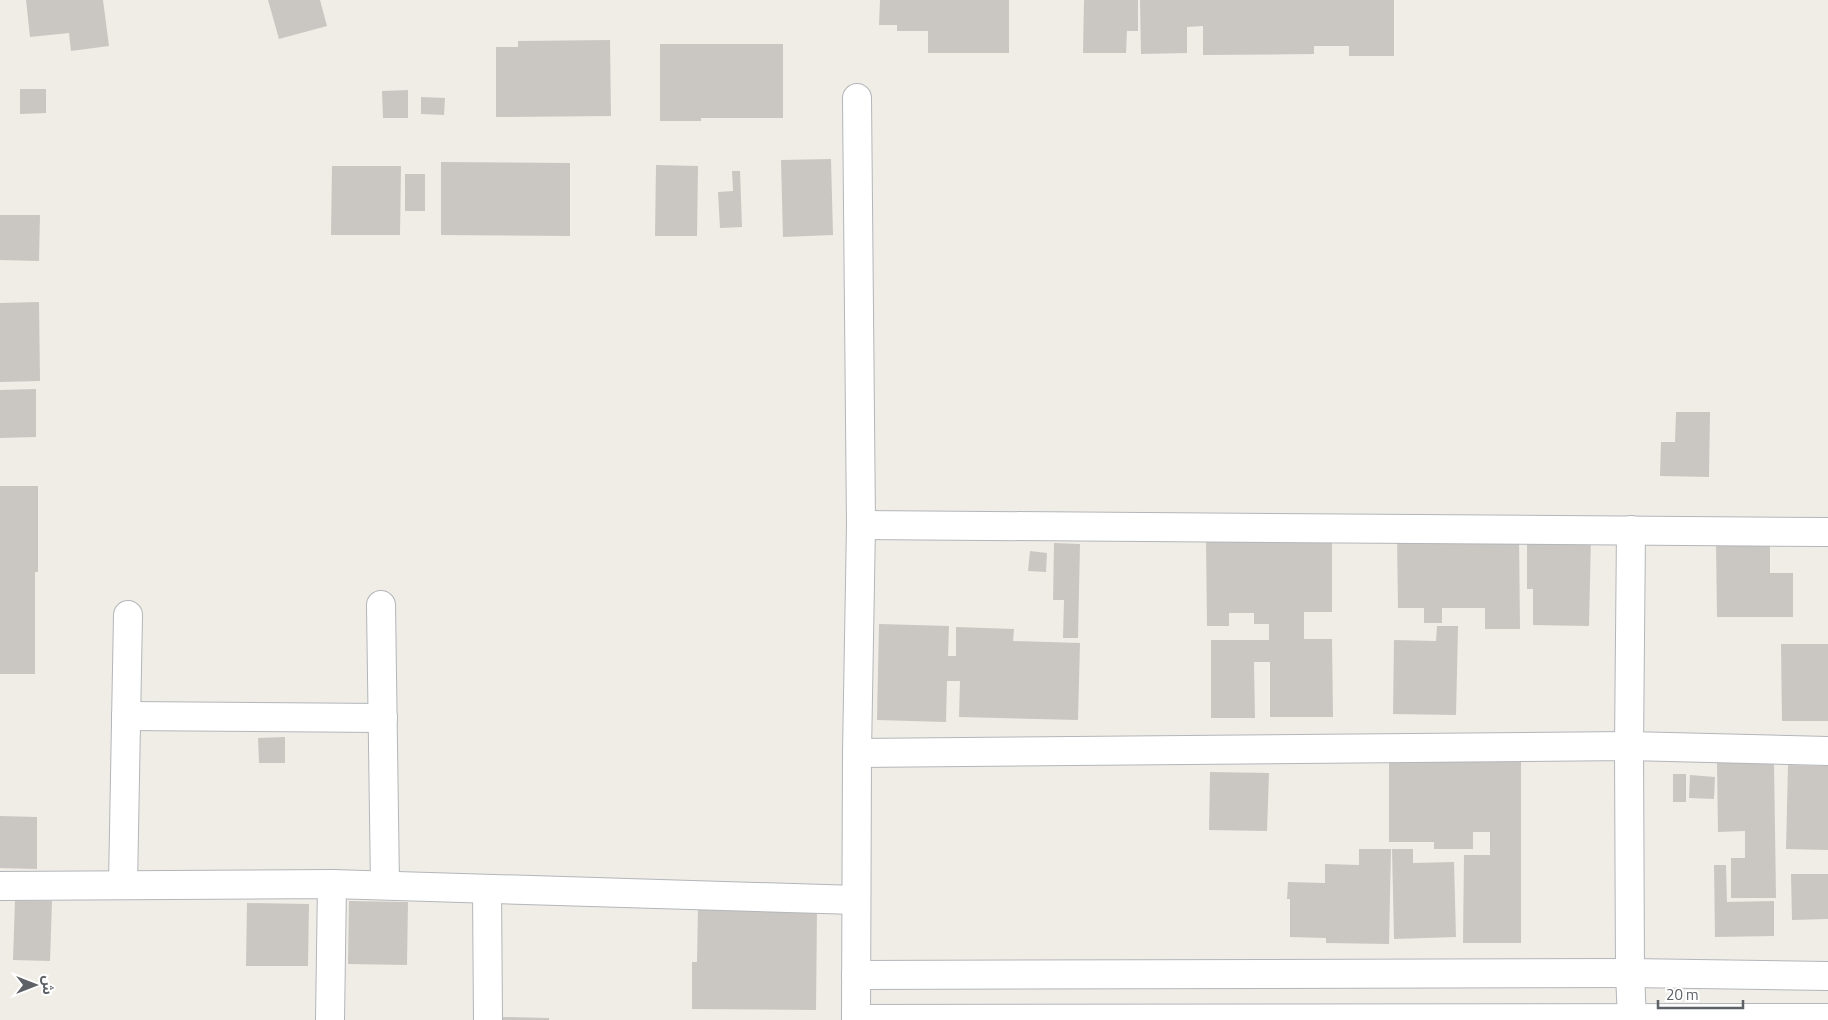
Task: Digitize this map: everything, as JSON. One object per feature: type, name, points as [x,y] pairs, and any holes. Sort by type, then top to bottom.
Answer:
[{"type":"street","points":[[857,98],[862,525],[857,753],[856,1020],[1828,1018]]},
{"type":"street","points":[[862,525],[1828,532]]},
{"type":"street","points":[[1631,530],[1629,746],[1632,1019]]},
{"type":"street","points":[[381,604],[385,886]]},
{"type":"street","points":[[123,886],[128,615]]},
{"type":"street","points":[[126,716],[383,718]]},
{"type":"street","points":[[857,753],[1629,746],[1828,751]]},
{"type":"street","points":[[0,886],[332,884],[856,900]]},
{"type":"street","points":[[330,1020],[332,884]]},
{"type":"street","points":[[488,889],[488,1020]]},
{"type":"street","points":[[856,975],[1630,973],[1828,976]]},
{"type":"building","points":[[26,0],[103,0],[109,46],[71,51],[69,33],[30,37]]},
{"type":"building","points":[[268,0],[320,0],[327,26],[279,39]]},
{"type":"building","points":[[880,0],[1009,0],[1009,53],[928,53],[928,31],[897,31],[897,25],[879,25]]},
{"type":"building","points":[[1084,0],[1138,0],[1138,31],[1127,31],[1126,53],[1083,53]]},
{"type":"building","points":[[1140,0],[1394,0],[1394,56],[1349,56],[1349,46],[1314,46],[1314,54],[1203,55],[1203,26],[1187,27],[1187,53],[1141,54]]},
{"type":"building","points":[[610,40],[611,116],[496,117],[496,47],[518,47],[518,41]]},
{"type":"building","points":[[660,44],[783,44],[783,118],[701,118],[701,121],[660,121]]},
{"type":"building","points":[[20,89],[46,89],[46,113],[20,114]]},
{"type":"building","points":[[408,90],[408,118],[383,118],[382,91]]},
{"type":"building","points":[[421,97],[445,98],[444,115],[421,114]]},
{"type":"building","points":[[831,159],[833,235],[783,237],[781,160]]},
{"type":"building","points":[[441,162],[570,163],[570,236],[441,235]]},
{"type":"building","points":[[656,165],[698,166],[697,236],[655,236]]},
{"type":"building","points":[[332,166],[401,166],[400,235],[331,235]]},
{"type":"building","points":[[732,171],[740,171],[742,227],[720,228],[718,192],[733,191]]},
{"type":"building","points":[[405,174],[425,174],[425,211],[405,211]]},
{"type":"building","points":[[0,215],[40,215],[39,261],[0,260]]},
{"type":"building","points":[[39,302],[40,381],[0,382],[0,303]]},
{"type":"building","points":[[36,389],[36,437],[0,438],[0,390]]},
{"type":"building","points":[[1676,412],[1710,412],[1709,477],[1660,476],[1661,442],[1675,442]]},
{"type":"building","points":[[0,486],[38,486],[38,572],[35,572],[35,674],[0,674]]},
{"type":"building","points":[[1519,534],[1520,629],[1485,629],[1485,608],[1442,608],[1442,623],[1424,623],[1424,608],[1398,608],[1397,535]]},
{"type":"building","points":[[1527,536],[1591,537],[1589,626],[1533,625],[1533,589],[1527,589]]},
{"type":"building","points":[[1332,537],[1332,612],[1304,612],[1304,639],[1332,639],[1333,717],[1270,717],[1270,662],[1254,662],[1255,718],[1211,718],[1211,640],[1269,640],[1269,624],[1254,624],[1254,613],[1229,613],[1229,626],[1207,626],[1206,538]]},
{"type":"building","points":[[1716,542],[1770,542],[1770,573],[1793,573],[1793,617],[1717,617]]},
{"type":"building","points":[[1054,543],[1080,544],[1078,638],[1063,638],[1064,600],[1053,600]]},
{"type":"building","points":[[1030,551],[1047,553],[1046,572],[1028,571]]},
{"type":"building","points":[[879,624],[949,626],[948,656],[956,656],[956,627],[1014,629],[1013,641],[1080,643],[1078,720],[959,717],[960,681],[947,681],[946,722],[877,720]]},
{"type":"building","points":[[1437,626],[1458,626],[1456,715],[1393,714],[1394,640],[1436,641]]},
{"type":"building","points":[[1781,644],[1828,644],[1828,721],[1782,721]]},
{"type":"building","points":[[285,737],[285,763],[259,763],[258,738]]},
{"type":"building","points":[[1389,760],[1521,760],[1521,943],[1463,943],[1464,855],[1490,855],[1490,832],[1473,832],[1473,849],[1434,849],[1434,842],[1389,842]]},
{"type":"building","points":[[1717,761],[1774,761],[1776,898],[1731,898],[1731,858],[1745,858],[1745,831],[1718,832]]},
{"type":"building","points":[[1788,765],[1828,766],[1828,850],[1786,849]]},
{"type":"building","points":[[1210,772],[1269,773],[1267,831],[1209,830]]},
{"type":"building","points":[[1673,774],[1686,774],[1686,802],[1673,802]]},
{"type":"building","points":[[1690,775],[1715,777],[1714,799],[1689,798]]},
{"type":"building","points":[[0,816],[37,817],[37,869],[0,868]]},
{"type":"building","points":[[1359,849],[1391,849],[1389,944],[1326,943],[1326,938],[1290,937],[1290,899],[1287,899],[1288,882],[1325,883],[1325,864],[1359,865]]},
{"type":"building","points":[[1392,849],[1413,849],[1413,863],[1454,862],[1456,937],[1394,939]]},
{"type":"building","points":[[1714,865],[1726,865],[1727,902],[1774,901],[1774,936],[1715,937]]},
{"type":"building","points":[[1791,874],[1828,874],[1828,919],[1792,920]]},
{"type":"building","points":[[15,900],[52,901],[50,961],[13,960]]},
{"type":"building","points":[[349,901],[408,902],[407,965],[348,964]]},
{"type":"building","points":[[247,903],[309,904],[308,966],[246,966]]},
{"type":"building","points":[[698,907],[817,907],[816,1010],[692,1009],[692,962],[697,962]]},
{"type":"building","points":[[503,1017],[549,1018],[549,1020],[503,1020]]}]
